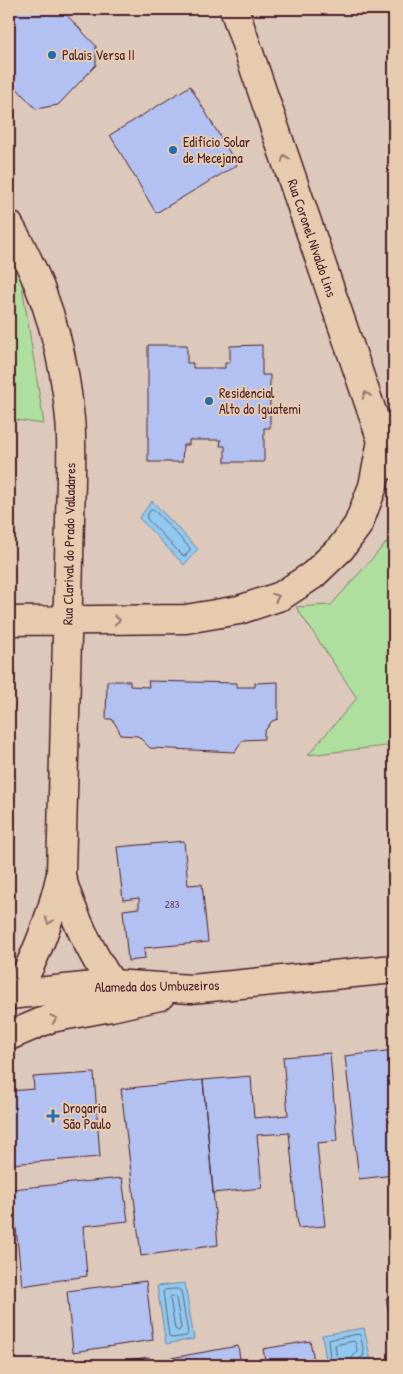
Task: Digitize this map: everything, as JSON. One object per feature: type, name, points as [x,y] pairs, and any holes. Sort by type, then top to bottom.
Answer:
[{"type":"street","name":"Rua Coronel Nivaldo Lins","points":[[234,9],[382,441],[394,465]]},
{"type":"street","name":"Rua Clarival do Prado Valladares","points":[[9,225],[38,281],[59,349],[70,419],[71,480],[61,874],[54,906],[44,937],[31,966],[12,994]]},
{"type":"street","points":[[9,621],[186,619],[239,610],[281,596],[313,575],[341,548],[358,525],[373,486],[382,441]]},
{"type":"street","name":"Rua Clarival do Prado Valladares","points":[[61,874],[69,904],[81,932],[95,959],[112,984]]},
{"type":"street","name":"Alameda dos Umbuzeiros","points":[[12,994],[112,984],[191,989],[394,969]]},
{"type":"street","points":[[9,1036],[51,1018],[191,989]]},
{"type":"green space","points":[[9,255],[19,267],[44,424],[9,419]]},
{"type":"green space","points":[[394,534],[394,745],[308,755],[357,698],[296,607],[331,605]]},
{"type":"water","points":[[152,501],[198,549],[184,565],[139,518]]},
{"type":"water","points":[[185,1283],[194,1339],[166,1344],[157,1286]]},
{"type":"water","points":[[364,1328],[371,1361],[362,1362],[362,1365],[327,1365],[322,1335]]},
{"type":"building","name":"Palais Versa II","points":[[9,9],[61,9],[96,46],[96,65],[58,105],[36,109],[9,80]]},
{"type":"building","name":"Edifício Solar de Mecejana","points":[[190,86],[237,165],[156,213],[110,135]]},
{"type":"building","name":"Residencial Alto do Iguatemi","points":[[148,345],[187,345],[187,363],[193,363],[193,368],[225,368],[225,363],[230,363],[230,346],[262,345],[262,375],[270,375],[270,428],[264,428],[264,462],[225,462],[225,446],[220,446],[221,440],[189,440],[189,445],[183,445],[182,462],[148,462]]},
{"type":"building","points":[[107,681],[130,681],[130,686],[149,687],[148,681],[237,683],[237,687],[255,687],[255,683],[278,682],[278,719],[272,721],[264,732],[264,739],[243,740],[235,752],[150,748],[138,736],[120,735],[112,719],[106,719]]},
{"type":"building","points":[[184,841],[188,885],[202,884],[208,942],[144,948],[145,959],[128,961],[123,910],[139,908],[139,898],[123,900],[117,847]]},
{"type":"building","points":[[394,1050],[394,1185],[393,1175],[359,1179],[345,1056]]},
{"type":"building","points":[[330,1053],[337,1141],[317,1143],[325,1226],[298,1228],[289,1133],[257,1135],[262,1188],[213,1193],[203,1080],[251,1076],[254,1118],[288,1115],[283,1057]]},
{"type":"building","name":"Drogaria São Paulo","points":[[94,1073],[100,1157],[10,1164],[9,1091],[34,1089],[33,1077]]},
{"type":"building","points":[[203,1080],[218,1245],[141,1256],[121,1089]]},
{"type":"building","points":[[122,1178],[128,1221],[83,1226],[87,1276],[22,1286],[12,1189]]},
{"type":"building","points":[[146,1281],[153,1340],[73,1352],[67,1291]]},
{"type":"building","points":[[394,1296],[394,1341],[386,1298]]},
{"type":"building","points":[[310,1341],[315,1365],[266,1365],[263,1349]]},
{"type":"building","points":[[238,1346],[241,1365],[161,1365],[160,1360]]},
{"type":"building","points":[[149,1357],[150,1365],[96,1365]]},
{"type":"building","points":[[71,1358],[72,1365],[34,1365],[34,1363]]},
{"type":"place","name":"Palais Versa II","points":[[52,55]]},
{"type":"place","name":"Edifício Solar de Mecejana","points":[[173,150]]},
{"type":"place","name":"Residencial Alto do Iguatemi","points":[[209,401]]},
{"type":"place","name":"Drogaria São Paulo","points":[[53,1116]]}]
